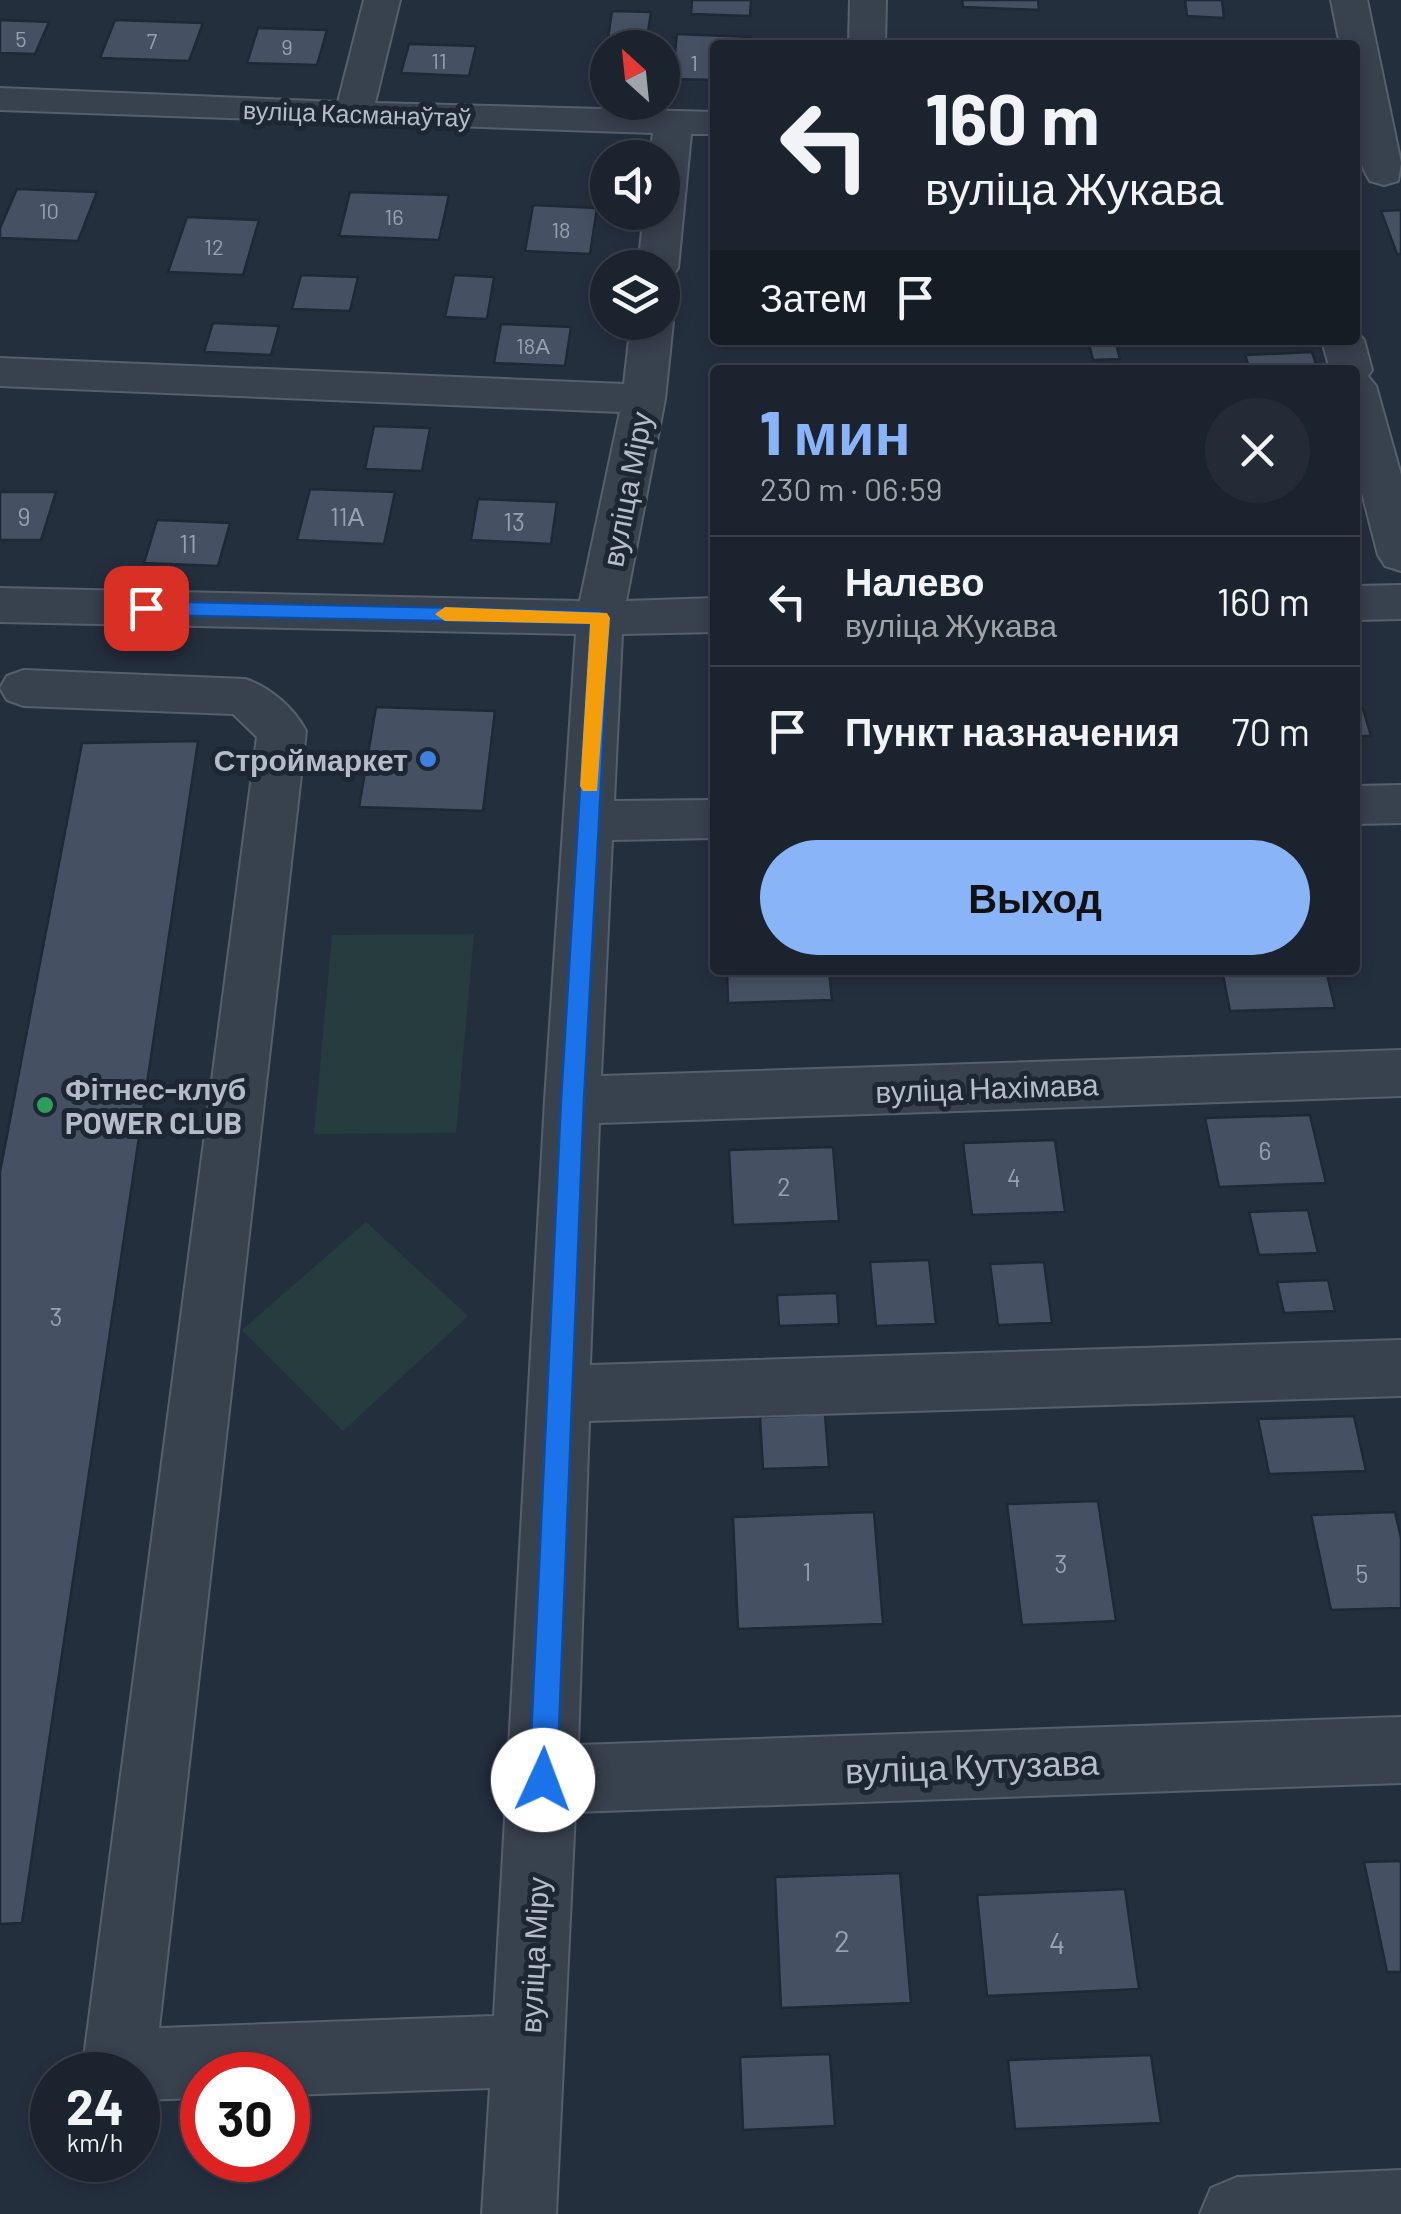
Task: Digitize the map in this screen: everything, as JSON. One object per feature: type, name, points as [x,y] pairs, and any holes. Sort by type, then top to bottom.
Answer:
[{"type":"street","points":[[354,114],[382,0]]},
{"type":"street","points":[[868,0],[868,40]]},
{"type":"street","points":[[1349,0],[1356,40]]},
{"type":"street","points":[[1360,61],[1380,173]]},
{"type":"street","name":"вуліца Касманаўтаў","points":[[0,99],[354,114],[710,123]]},
{"type":"street","points":[[660,250],[674,121]]},
{"type":"street","name":"вуліца Міру","points":[[519,2214],[543,1780],[572,1100],[600,618],[644,398],[650,340]]},
{"type":"street","points":[[0,372],[644,398]]},
{"type":"street","points":[[1360,404],[1401,556]]},
{"type":"street","points":[[1360,603],[1401,602]]},
{"type":"street","points":[[0,605],[600,618],[710,615]]},
{"type":"street","points":[[24,688],[245,697],[282,731],[119,2065],[527,2051]]},
{"type":"street","points":[[1360,805],[1401,804]]},
{"type":"street","points":[[588,821],[710,819]]},
{"type":"street","name":"вуліца Нахімава","points":[[572,1100],[1401,1074]]},
{"type":"street","points":[[559,1394],[1401,1368]]},
{"type":"street","name":"вуліца Кутузава","points":[[543,1780],[1401,1750]]},
{"type":"street","points":[[1237,2214],[1401,2207]]},
{"type":"green space","points":[[474,934],[456,1133],[314,1134],[332,935]]},
{"type":"green space","points":[[366,1222],[468,1316],[343,1431],[242,1330]]},
{"type":"building","points":[[692,0],[751,0],[750,16],[691,14]]},
{"type":"building","points":[[962,0],[1038,0],[1039,10],[963,7]]},
{"type":"building","points":[[1185,0],[1222,0],[1224,18],[1187,16]]},
{"type":"building","points":[[612,11],[651,12],[648,30],[609,30]]},
{"type":"building","points":[[0,20],[49,22],[35,54],[0,53]]},
{"type":"building","points":[[115,20],[203,23],[189,61],[100,58]]},
{"type":"building","points":[[258,28],[327,30],[317,65],[247,63]]},
{"type":"building","points":[[680,34],[751,37],[710,40],[710,80],[680,79]]},
{"type":"building","points":[[409,44],[476,46],[469,76],[401,73]]},
{"type":"building","points":[[17,189],[97,192],[78,241],[0,238],[0,228]]},
{"type":"building","points":[[350,192],[449,195],[439,240],[339,236]]},
{"type":"building","points":[[533,205],[590,208],[590,230],[594,230],[590,254],[525,251]]},
{"type":"building","points":[[1401,210],[1401,254],[1397,254],[1381,211]]},
{"type":"building","points":[[187,217],[259,220],[243,275],[168,272]]},
{"type":"building","points":[[301,275],[358,277],[350,311],[292,309]]},
{"type":"building","points":[[454,275],[494,277],[487,319],[445,317]]},
{"type":"building","points":[[213,323],[279,326],[271,355],[204,352]]},
{"type":"building","points":[[501,324],[571,327],[565,366],[494,363]]},
{"type":"building","points":[[1089,345],[1116,345],[1120,359],[1093,360]]},
{"type":"building","points":[[1312,352],[1316,365],[1248,365],[1245,355]]},
{"type":"building","points":[[374,426],[430,428],[422,471],[365,469]]},
{"type":"building","points":[[310,489],[395,492],[384,544],[297,540]]},
{"type":"building","points":[[0,492],[56,492],[41,540],[0,540]]},
{"type":"building","points":[[478,499],[557,502],[551,544],[471,540]]},
{"type":"building","points":[[157,520],[230,523],[218,566],[144,563]]},
{"type":"building","name":"Строймаркет","points":[[376,707],[495,711],[483,811],[359,807]]},
{"type":"building","points":[[1360,709],[1363,709],[1371,736],[1360,736]]},
{"type":"building","points":[[198,741],[22,1923],[0,1924],[0,1172],[82,743]]},
{"type":"building","points":[[727,975],[830,975],[832,1000],[728,1003]]},
{"type":"building","points":[[1223,975],[1327,975],[1335,1008],[1230,1011]]},
{"type":"building","points":[[1310,1115],[1326,1183],[1219,1187],[1205,1118]]},
{"type":"building","points":[[1055,1140],[1065,1212],[972,1215],[963,1143]]},
{"type":"building","points":[[833,1147],[839,1221],[733,1225],[729,1150]]},
{"type":"building","points":[[1308,1210],[1318,1253],[1259,1255],[1249,1212]]},
{"type":"building","points":[[929,1260],[936,1324],[876,1326],[870,1262]]},
{"type":"building","points":[[1044,1262],[1052,1323],[998,1325],[990,1264]]},
{"type":"building","points":[[1328,1280],[1335,1311],[1284,1313],[1277,1282]]},
{"type":"building","points":[[837,1293],[839,1324],[779,1326],[777,1295]]},
{"type":"building","points":[[825,1414],[829,1467],[763,1469],[760,1417]]},
{"type":"building","points":[[1354,1416],[1366,1471],[1269,1474],[1258,1419]]},
{"type":"building","points":[[1098,1501],[1116,1621],[1022,1625],[1007,1504]]},
{"type":"building","points":[[874,1512],[883,1624],[738,1629],[733,1517]]},
{"type":"building","points":[[1395,1512],[1401,1538],[1401,1608],[1331,1610],[1311,1515]]},
{"type":"building","points":[[1401,1861],[1401,1972],[1387,1972],[1364,1862]]},
{"type":"building","points":[[900,1873],[911,2003],[781,2008],[775,1877]]},
{"type":"building","points":[[1125,1889],[1139,1989],[987,1996],[977,1895]]},
{"type":"building","points":[[830,2054],[835,2126],[743,2130],[740,2057]]},
{"type":"building","points":[[1151,2055],[1161,2123],[1015,2129],[1008,2060]]},
{"type":"slow traffic","points":[[445,614],[600,618],[590,786]]},
{"type":"place","name":"Строймаркет","points":[[428,759]]},
{"type":"place","name":"Фітнес-клуб POWER CLUB","points":[[45,1105]]},
{"type":"route","points":[[146,608],[600,618],[572,1100],[543,1780]]}]
